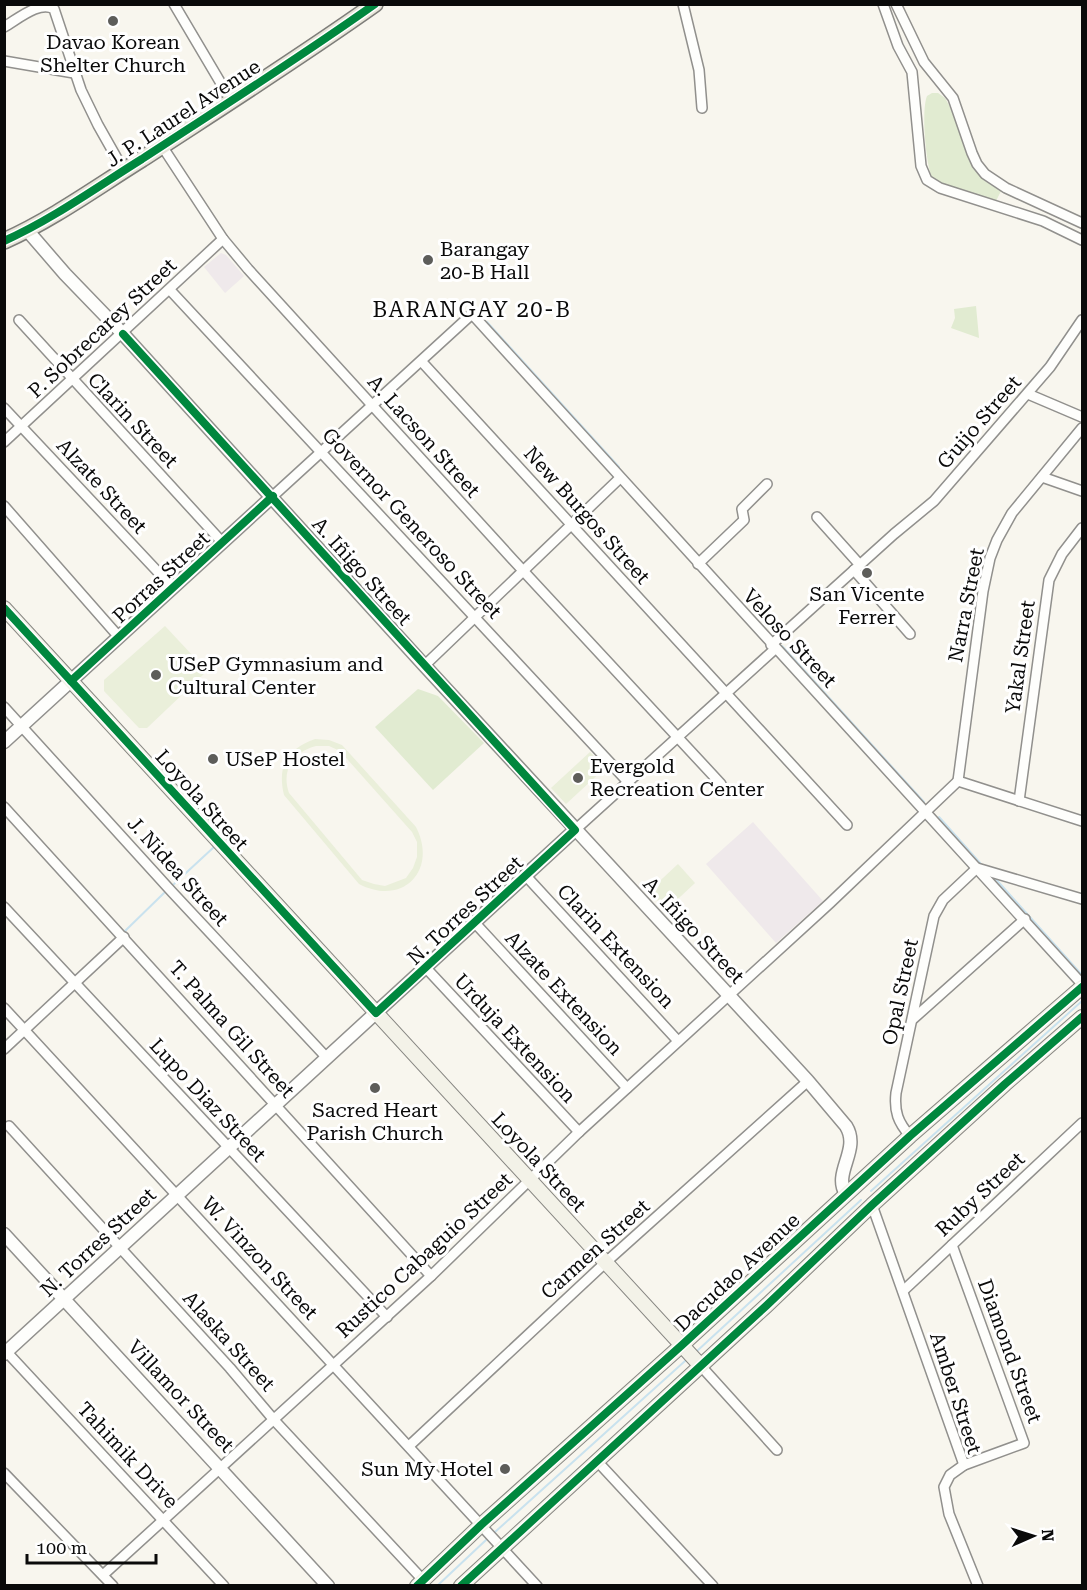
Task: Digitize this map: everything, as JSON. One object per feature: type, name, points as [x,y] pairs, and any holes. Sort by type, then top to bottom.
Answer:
[{"type":"main road","name":"J. P. Laurel Avenue","points":[[4,241],[27,230],[124,171],[232,102],[375,4]]},
{"type":"main road","name":"Loyola Street","points":[[4,608],[700,1365]]},
{"type":"main road","name":"Dacudao Avenue","points":[[420,1583],[910,1136],[1083,985]]},
{"type":"main road","points":[[461,1586],[766,1306],[872,1205],[1005,1084],[1083,1017]]},
{"type":"street","points":[[174,4],[232,102]]},
{"type":"street","points":[[683,4],[699,70],[702,108]]},
{"type":"street","points":[[883,4],[898,46],[912,72],[920,156],[927,180],[940,188],[1043,221],[1083,240]]},
{"type":"street","points":[[896,4],[924,62],[953,98],[977,164],[985,174],[1006,188],[1083,223]]},
{"type":"street","points":[[4,27],[38,7],[51,6],[57,12],[74,73],[93,116],[124,171]]},
{"type":"street","points":[[4,61],[74,73]]},
{"type":"street","name":"A. Lacson Street","points":[[162,146],[223,239],[248,269],[721,784]]},
{"type":"street","points":[[998,206],[1006,188]]},
{"type":"street","name":"A. Iñigo Street","points":[[27,230],[65,274],[273,496],[424,666],[729,995],[846,1126],[851,1135],[842,1182],[846,1194]]},
{"type":"street","name":"P. Sobrecarey Street","points":[[4,442],[223,239]]},
{"type":"street","name":"Governor Generoso Street","points":[[170,290],[627,782]]},
{"type":"street","name":"Porras Street","points":[[4,742],[472,314]]},
{"type":"street","name":"Veloso Street","points":[[472,314],[1083,985]]},
{"type":"street","name":"Clarin Street","points":[[19,320],[222,542]]},
{"type":"street","name":"Guijo Street","points":[[857,567],[927,508],[1028,394],[1083,320]]},
{"type":"street","name":"New Burgos Street","points":[[422,362],[847,825]]},
{"type":"street","points":[[1028,394],[1083,417]]},
{"type":"street","name":"Alzate Street","points":[[4,408],[173,588]]},
{"type":"street","name":"Narra Street","points":[[958,781],[983,591],[990,558],[1004,526],[1083,428]]},
{"type":"street","points":[[1042,477],[1083,491]]},
{"type":"street","points":[[424,666],[620,478]]},
{"type":"street","points":[[698,564],[744,520],[742,509],[767,484]]},
{"type":"street","points":[[4,506],[119,637]]},
{"type":"street","points":[[817,516],[910,634]]},
{"type":"street","name":"Yakal Street","points":[[1019,801],[1049,580],[1062,554],[1083,528]]},
{"type":"street","name":"N. Torres Street","points":[[5,1352],[725,694],[857,567]]},
{"type":"street","name":"J. Nidea Street","points":[[4,707],[327,1058]]},
{"type":"street","points":[[958,781],[1019,801],[1081,817]]},
{"type":"street","name":"Rustico Cabaguio Street","points":[[103,1575],[387,1317],[579,1132],[855,880],[958,781]]},
{"type":"street","name":"T. Palma Gil Street","points":[[4,807],[431,1276]]},
{"type":"street","points":[[977,868],[1083,899]]},
{"type":"street","name":"Opal Street","points":[[910,1136],[896,1117],[895,1101],[934,916],[943,900],[977,868]]},
{"type":"street","name":"Clarin Extension","points":[[526,876],[678,1041]]},
{"type":"street","name":"Lupo Diaz Street","points":[[4,907],[387,1317]]},
{"type":"street","points":[[913,1019],[1025,919]]},
{"type":"street","name":"Alzate Extension","points":[[475,923],[627,1088]]},
{"type":"street","points":[[4,1049],[124,937]]},
{"type":"street","name":"Urduja Extension","points":[[426,968],[579,1132]]},
{"type":"street","name":"W. Vinzon Street","points":[[4,1008],[537,1586]]},
{"type":"street","name":"Carmen Street","points":[[409,1446],[605,1263],[807,1081]]},
{"type":"street","name":"Ruby Street","points":[[903,1292],[1083,1123]]},
{"type":"street","name":"Alaska Street","points":[[9,1126],[230,1368],[420,1583]]},
{"type":"street","name":"Amber Street","points":[[872,1205],[964,1465],[950,1474],[944,1487],[944,1494],[949,1515],[978,1586]]},
{"type":"street","name":"Villamor Street","points":[[4,1234],[328,1586]]},
{"type":"street","name":"Diamond Street","points":[[952,1245],[1024,1443],[964,1465]]},
{"type":"street","name":"Tahimik Drive","points":[[5,1352],[224,1586]]},
{"type":"street","name":"Loyola Street","points":[[700,1365],[777,1450]]},
{"type":"street","points":[[597,1461],[713,1586]]},
{"type":"street","points":[[4,1473],[113,1586]]},
{"type":"shaded area","points":[[221,253],[226,255],[244,276],[225,293],[204,267]]},
{"type":"shaded area","points":[[753,822],[823,901],[776,943],[706,864]]},
{"type":"green space","points":[[938,93],[949,105],[974,167],[985,181],[1001,191],[996,201],[941,184],[932,178],[924,124],[925,103],[927,96]]},
{"type":"green space","points":[[976,306],[979,338],[951,328],[955,318],[954,309]]},
{"type":"green space","name":"USeP Gymnasium and Cultural Center","points":[[165,626],[207,671],[147,728],[139,728],[104,691],[104,680]]},
{"type":"green space","points":[[418,689],[438,696],[484,743],[433,790],[375,727]]},
{"type":"green space","points":[[315,739],[329,740],[342,745],[416,827],[422,843],[423,857],[419,870],[412,880],[390,891],[375,890],[359,884],[284,795],[283,767],[291,753]],"holes":[[[316,746],[329,746],[340,751],[412,832],[417,842],[417,857],[406,878],[385,886],[362,880],[289,793],[288,770],[295,757]]]},
{"type":"green space","name":"Evergold Recreation Center","points":[[590,752],[605,768],[566,804],[551,788]]},
{"type":"green space","points":[[678,864],[695,883],[666,910],[649,891]]},
{"type":"waterway","points":[[487,322],[619,467]]},
{"type":"waterway","points":[[929,500],[1047,363],[1057,347]]},
{"type":"waterway","points":[[782,646],[924,802]]},
{"type":"waterway","points":[[939,817],[981,864]]},
{"type":"waterway","points":[[174,884],[214,847]]},
{"type":"waterway","points":[[993,876],[1082,975]]},
{"type":"waterway","points":[[125,931],[164,893]]},
{"type":"waterway","points":[[871,1191],[1082,1001]]},
{"type":"waterway","points":[[697,1351],[861,1200]]},
{"type":"waterway","points":[[495,1532],[685,1361]]},
{"type":"waterway","points":[[437,1586],[486,1540]]},
{"type":"cycle path","points":[[4,241],[57,213],[375,4]]},
{"type":"cycle path","points":[[4,608],[376,1013],[575,830],[123,334]]},
{"type":"cycle path","points":[[71,681],[273,496]]},
{"type":"cycle path","points":[[417,1586],[481,1525],[910,1136],[1082,987]]},
{"type":"cycle path","points":[[461,1586],[766,1306],[872,1205],[1082,1017]]},
{"type":"place","name":"Davao Korean Shelter Church","points":[[113,21]]},
{"type":"place","name":"Barangay 20-B Hall","points":[[428,260]]},
{"type":"place","name":"San Vicente Ferrer","points":[[867,573]]},
{"type":"place","name":"USeP Gymnasium and Cultural Center","points":[[156,675]]},
{"type":"place","name":"USeP Hostel","points":[[213,759]]},
{"type":"place","name":"Evergold Recreation Center","points":[[578,778]]},
{"type":"place","name":"Sacred Heart Parish Church","points":[[375,1088]]},
{"type":"place","name":"Sun My Hotel","points":[[505,1469]]},
{"type":"district","name":"BARANGAY 20-B","points":[[472,309]]}]
